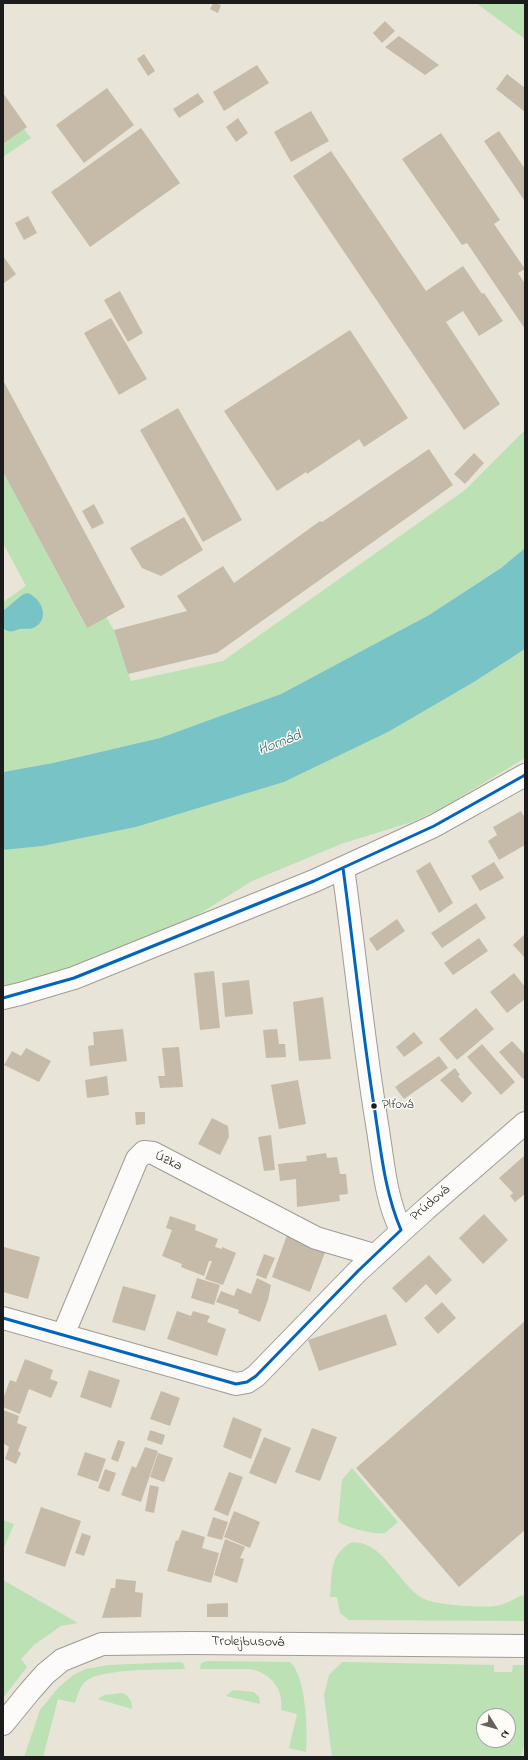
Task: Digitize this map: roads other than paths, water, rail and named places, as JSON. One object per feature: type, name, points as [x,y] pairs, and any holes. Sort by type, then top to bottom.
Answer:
[{"type":"street","points":[[3,998],[74,978],[343,868],[434,826],[525,775]]},
{"type":"street","points":[[343,868],[378,1132],[391,1206],[401,1230]]},
{"type":"street","name":"Prúdová","points":[[63,1335],[236,1384],[247,1382],[256,1376],[374,1255],[525,1123]]},
{"type":"street","name":"Úzka","points":[[63,1335],[137,1158],[144,1152],[153,1153],[316,1238],[374,1255]]},
{"type":"street","points":[[3,1318],[63,1335]]},
{"type":"street","name":"Trolejbusová","points":[[3,1724],[30,1690],[45,1674],[62,1660],[102,1644],[192,1643],[525,1646]]},
{"type":"water","name":"Hornád","points":[[525,548],[525,649],[474,682],[388,732],[284,782],[136,827],[43,846],[3,850],[3,772],[53,763],[160,738],[281,694],[429,615],[501,568]]},
{"type":"water","points":[[27,593],[37,599],[40,604],[43,614],[40,623],[29,629],[20,629],[12,632],[6,630],[3,628],[3,611],[22,595]]},
{"type":"place","name":"Plťová","points":[[374,1106]]}]
